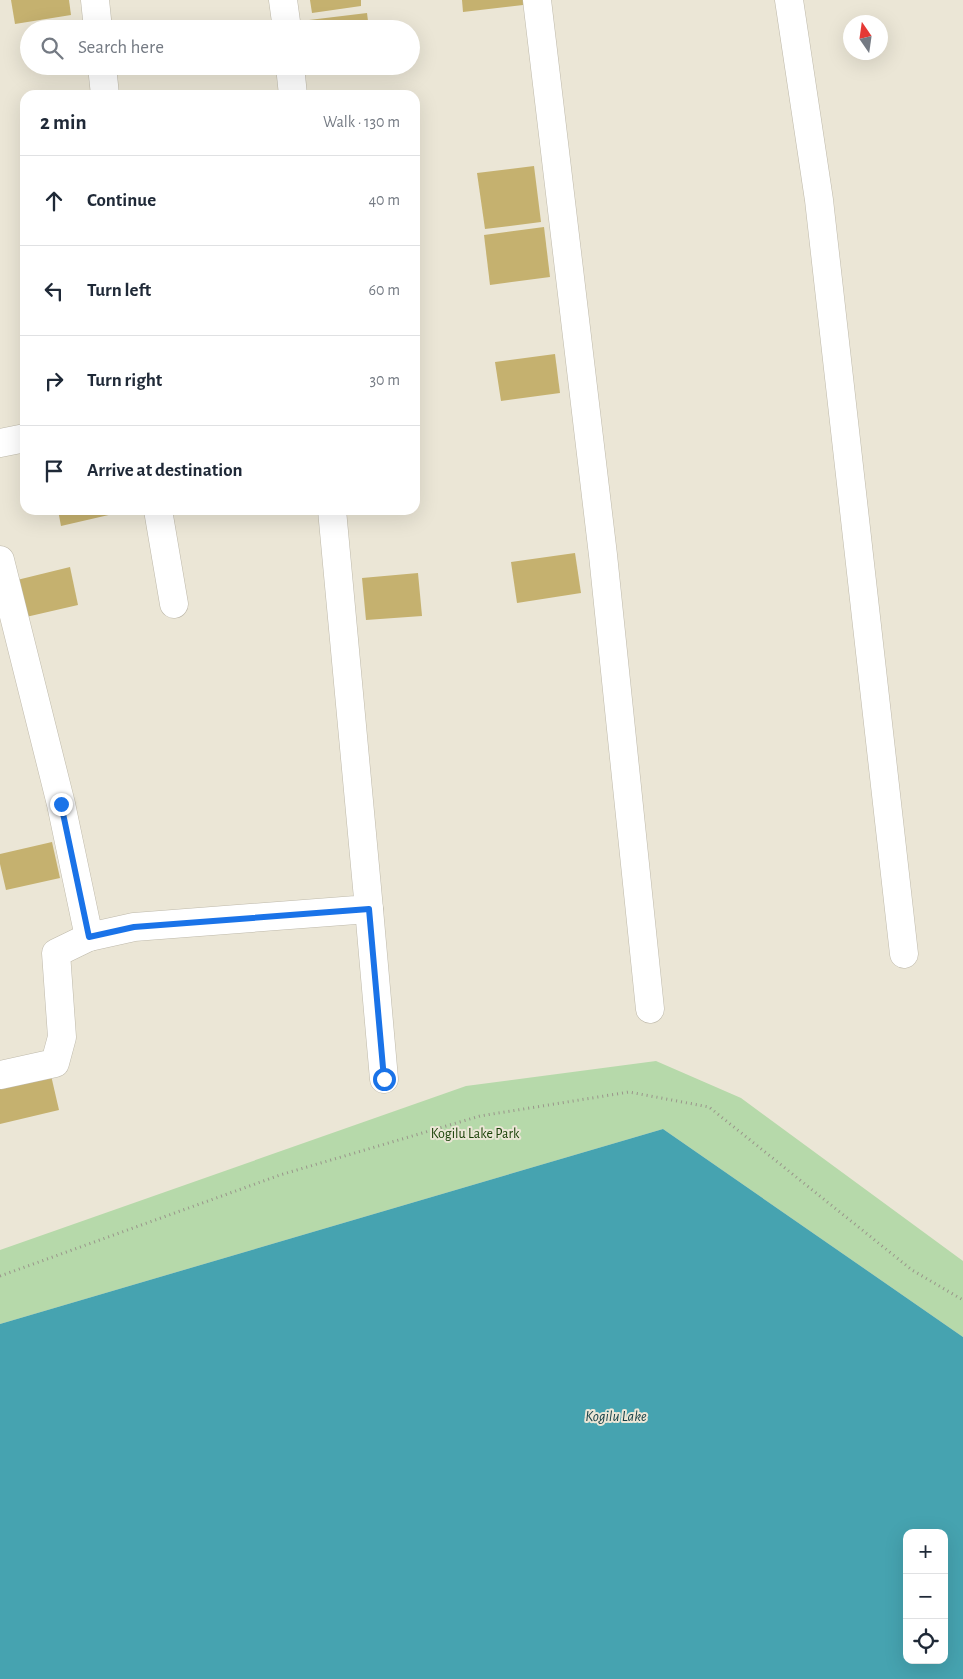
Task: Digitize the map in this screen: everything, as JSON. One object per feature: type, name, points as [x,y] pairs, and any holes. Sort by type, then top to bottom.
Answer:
[{"type":"street","points":[[95,0],[97,20]]},
{"type":"street","points":[[283,0],[286,20]]},
{"type":"street","points":[[538,0],[604,565],[650,1009]]},
{"type":"street","points":[[789,0],[819,200],[904,954]]},
{"type":"street","points":[[103,75],[104,90]]},
{"type":"street","points":[[291,75],[292,90]]},
{"type":"street","points":[[0,443],[20,439]]},
{"type":"street","points":[[159,515],[174,604]]},
{"type":"street","points":[[332,515],[384,1079]]},
{"type":"street","points":[[0,560],[61,804],[89,937]]},
{"type":"street","points":[[0,1075],[55,1063],[62,1037],[56,953],[89,937],[134,927],[369,909]]},
{"type":"path","points":[[0,1276],[280,1175],[480,1116],[629,1092],[709,1108],[912,1270],[963,1300]]},
{"type":"green space","name":"Kogilu Lake Park","points":[[656,1061],[741,1098],[963,1261],[963,1337],[663,1129],[0,1324],[0,1250],[466,1086]]},
{"type":"water","name":"Kogilu Lake","points":[[663,1129],[963,1337],[963,1679],[0,1679],[0,1324]]},
{"type":"building","points":[[11,0],[69,0],[71,15],[40,20],[20,20],[20,23],[15,24]]},
{"type":"building","points":[[310,0],[361,0],[361,6],[312,13]]},
{"type":"building","points":[[462,0],[523,0],[523,5],[463,12]]},
{"type":"building","points":[[367,13],[368,20],[309,20]]},
{"type":"building","points":[[534,166],[541,222],[485,229],[477,173]]},
{"type":"building","points":[[544,227],[550,277],[490,285],[484,235]]},
{"type":"building","points":[[555,354],[560,393],[501,401],[495,362]]},
{"type":"building","points":[[59,515],[109,515],[61,526]]},
{"type":"building","points":[[575,553],[581,593],[517,603],[511,562]]},
{"type":"building","points":[[70,567],[78,605],[26,617],[17,580]]},
{"type":"building","points":[[418,573],[422,616],[366,620],[362,578]]},
{"type":"building","points":[[52,842],[60,878],[6,890],[0,864],[0,854]]},
{"type":"building","points":[[50,1071],[59,1110],[0,1124],[0,1082]]},
{"type":"route","points":[[61,804],[89,937],[134,927],[369,909],[384,1079]]}]
